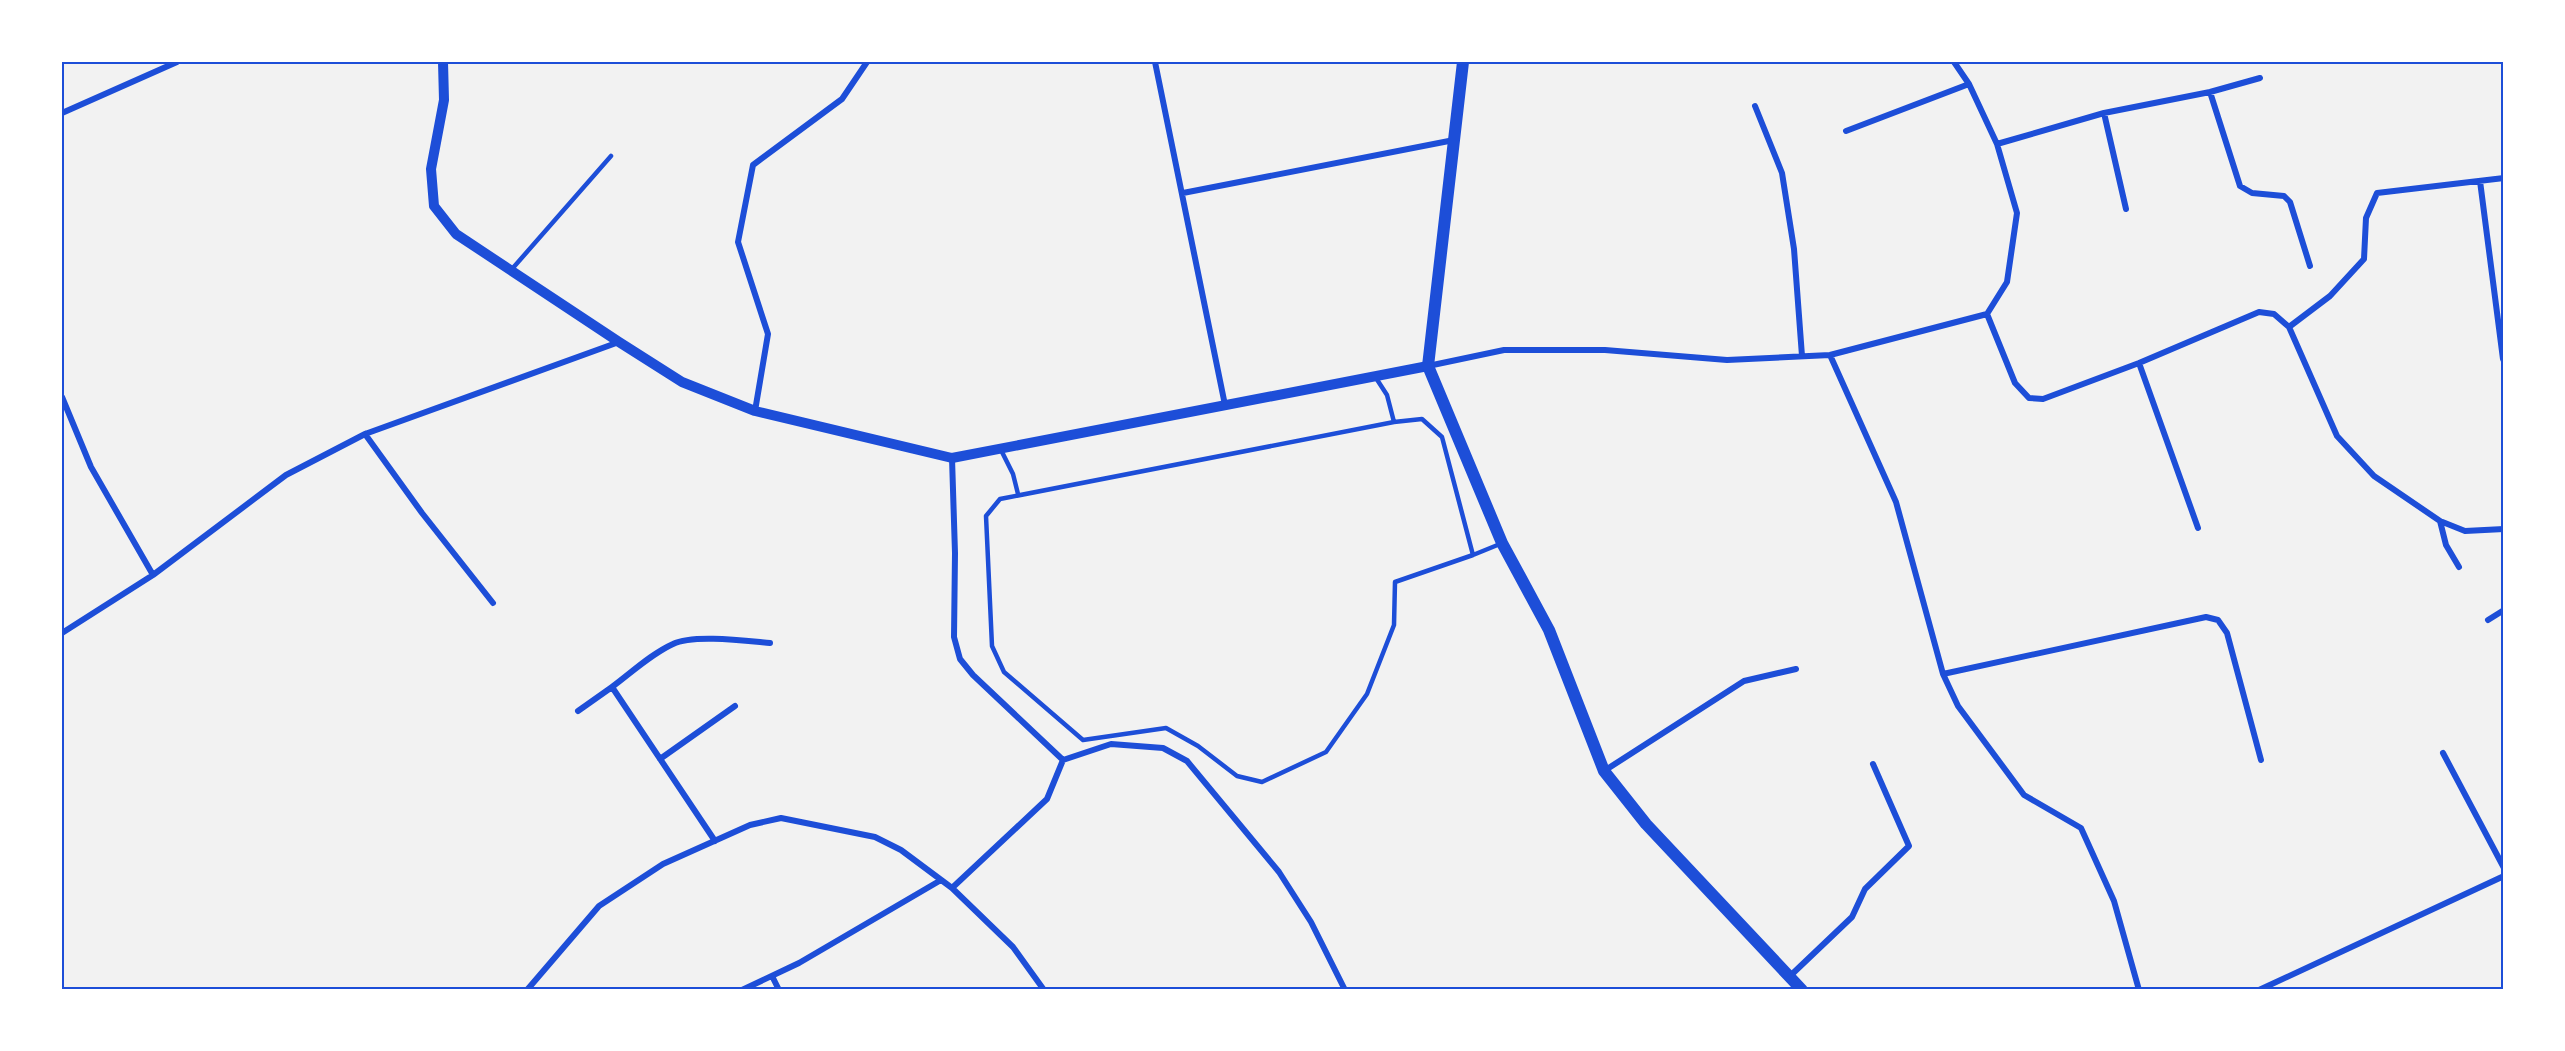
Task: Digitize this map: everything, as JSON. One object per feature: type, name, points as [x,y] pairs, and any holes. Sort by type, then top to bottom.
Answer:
[{"type":"main road","points":[[1462,62],[1428,366],[1502,543],[1549,630],[1604,771],[1646,824],[1802,990]]},
{"type":"street","points":[[62,112],[174,62]]},
{"type":"street","points":[[443,62],[444,100],[431,169],[434,206],[456,234],[682,382],[755,411],[952,458],[1504,350],[1605,350],[1727,360],[1830,355],[1987,314],[2007,282],[2017,213],[1997,144],[1969,84],[1954,62]]},
{"type":"street","points":[[755,411],[768,334],[738,242],[753,165],[842,99],[867,62]]},
{"type":"street","points":[[1155,62],[1225,405]]},
{"type":"street","points":[[1997,144],[2104,113],[2210,92],[2260,78]]},
{"type":"street","points":[[1846,131],[1969,84]]},
{"type":"street","points":[[2210,92],[2240,186],[2252,193],[2284,196],[2290,202],[2310,267]]},
{"type":"street","points":[[1755,106],[1782,173],[1794,249],[1802,356]]},
{"type":"street","points":[[2104,113],[2126,208]]},
{"type":"street","points":[[1183,193],[1455,140]]},
{"type":"street","points":[[2289,327],[2330,296],[2364,259],[2366,218],[2377,193],[2504,177]]},
{"type":"street","points":[[2480,181],[2503,358]]},
{"type":"street","points":[[1987,314],[2015,383],[2029,398],[2043,399],[2139,363],[2259,312],[2274,314],[2289,327],[2337,436],[2374,476],[2440,521],[2465,531],[2504,529]]},
{"type":"street","points":[[62,633],[153,575],[286,475],[365,434],[619,342]]},
{"type":"street","points":[[1830,355],[1896,502],[1943,674],[1958,706],[2024,795],[2081,828],[2114,901],[2139,990]]},
{"type":"street","points":[[2139,363],[2198,528]]},
{"type":"street","points":[[62,397],[91,467],[153,575]]},
{"type":"street","points":[[365,434],[422,513],[493,603]]},
{"type":"street","points":[[952,458],[955,553],[954,637],[960,659],[972,675],[1063,760]]},
{"type":"street","points":[[2440,521],[2446,545],[2459,567]]},
{"type":"street","points":[[2488,620],[2504,610]]},
{"type":"street","points":[[1943,674],[2206,617],[2218,620],[2227,633],[2261,760]]},
{"type":"street","points":[[578,711],[658,653],[680,641],[733,640],[770,643]]},
{"type":"street","points":[[1604,771],[1744,681],[1796,669]]},
{"type":"street","points":[[612,687],[715,840]]},
{"type":"street","points":[[660,759],[735,706]]},
{"type":"street","points":[[952,888],[1047,799],[1063,760],[1111,744],[1163,748],[1187,761],[1279,872],[1311,922],[1345,990]]},
{"type":"street","points":[[2443,753],[2504,868]]},
{"type":"street","points":[[1789,977],[1852,917],[1865,889],[1909,846],[1873,764]]},
{"type":"street","points":[[527,990],[599,906],[663,864],[750,825],[781,818],[875,837],[901,850],[952,888],[1012,947],[1044,990]]},
{"type":"street","points":[[2259,990],[2504,876]]},
{"type":"street","points":[[742,990],[887,913],[941,880]]},
{"type":"street","points":[[772,976],[779,990]]},
{"type":"lane","points":[[511,271],[610,156]]},
{"type":"lane","points":[[1375,377],[1387,395],[1394,422]]},
{"type":"lane","points":[[1473,555],[1442,437],[1422,419],[1394,422],[1000,499],[986,516],[992,646],[1004,672],[1083,740],[1166,728],[1198,746],[1237,776],[1262,782],[1326,752],[1367,694],[1394,626],[1395,582],[1473,555],[1502,543]]},
{"type":"lane","points":[[1000,448],[1013,474],[1018,494]]}]
